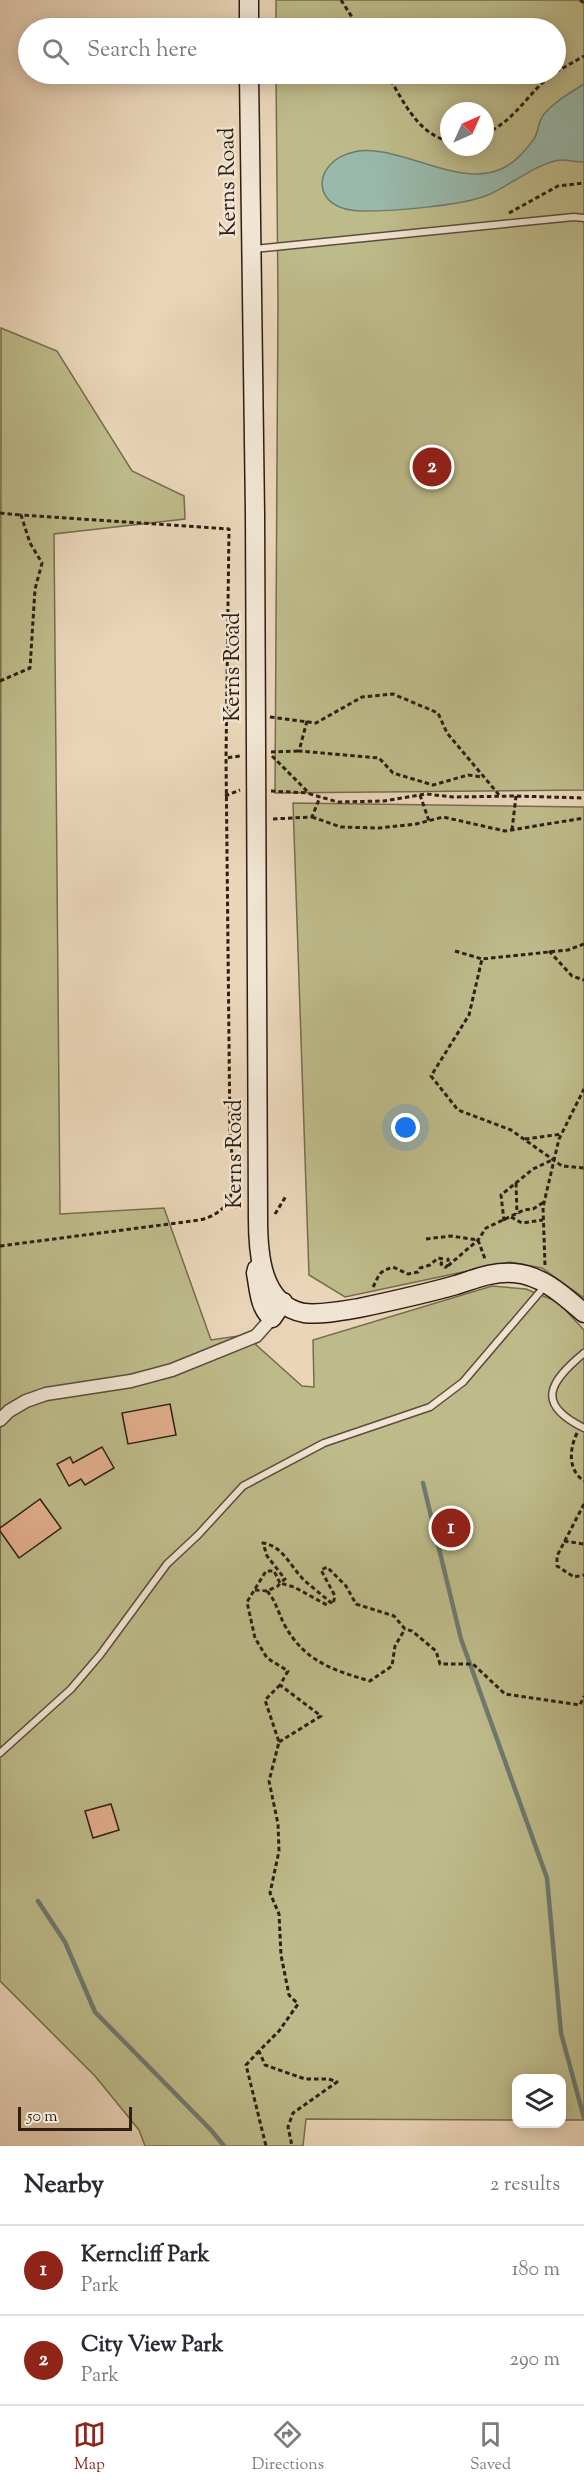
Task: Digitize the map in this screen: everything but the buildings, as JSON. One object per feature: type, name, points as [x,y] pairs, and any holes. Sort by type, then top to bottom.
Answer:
[{"type":"street","points":[[249,0],[249,18]]},
{"type":"street","name":"Kerns Road","points":[[249,84],[255,514],[258,1219],[260,1262],[267,1281],[284,1302]]},
{"type":"street","name":"Kerns Road","points":[[260,1262],[256,1273],[261,1303],[266,1313],[272,1318]]},
{"type":"street","points":[[0,1420],[9,1411],[26,1401],[46,1394],[131,1381],[172,1370],[256,1335],[284,1302],[304,1312],[353,1309],[403,1299],[492,1274],[515,1273],[547,1284],[584,1313]]},
{"type":"lane","points":[[251,249],[496,224],[584,218]]},
{"type":"lane","points":[[0,1754],[71,1689],[100,1655],[167,1564],[198,1535],[243,1486],[324,1443],[430,1407],[463,1382],[547,1284]]},
{"type":"lane","points":[[582,1427],[557,1411],[552,1398],[554,1384],[566,1367],[584,1353]]},
{"type":"path","points":[[341,0],[353,18]]},
{"type":"path","points":[[580,0],[584,3]]},
{"type":"path","points":[[566,66],[584,56]]},
{"type":"path","points":[[394,84],[424,130],[440,138]]},
{"type":"path","points":[[494,129],[510,117],[543,84]]},
{"type":"path","points":[[496,224],[510,212],[558,186],[584,183]]},
{"type":"path","points":[[0,513],[229,529],[226,758]]},
{"type":"path","points":[[0,681],[30,668],[35,589],[42,563],[30,543],[21,515]]},
{"type":"path","points":[[226,711],[316,723],[362,697],[393,694],[438,713],[447,734],[500,796]]},
{"type":"path","points":[[299,751],[308,722]]},
{"type":"path","points":[[268,752],[299,751],[379,758],[393,773],[433,785],[468,776],[484,777]]},
{"type":"path","points":[[270,791],[310,794]]},
{"type":"path","points":[[420,795],[429,820]]},
{"type":"path","points":[[512,830],[516,795]]},
{"type":"path","points":[[312,817],[320,797]]},
{"type":"path","points":[[268,820],[312,817],[341,827],[379,828],[416,824],[443,817],[487,828],[512,830],[584,818]]},
{"type":"path","points":[[455,951],[482,959],[568,950],[584,944]]},
{"type":"path","points":[[549,951],[572,976],[584,980]]},
{"type":"path","points":[[482,959],[469,1014],[431,1076],[458,1110],[512,1130],[561,1166],[584,1168]]},
{"type":"path","points":[[547,1284],[544,1202],[562,1134],[584,1089]]},
{"type":"path","points":[[525,1139],[562,1134]]},
{"type":"path","points":[[504,1221],[501,1195],[533,1169],[554,1159]]},
{"type":"path","points":[[516,1183],[517,1214]]},
{"type":"path","points":[[377,1276],[382,1270],[393,1267],[408,1274],[418,1272],[420,1268],[430,1265],[438,1258],[443,1259],[441,1264],[445,1268],[448,1265],[448,1258],[449,1265],[478,1240],[486,1228],[533,1209],[544,1202]]},
{"type":"path","points":[[511,1217],[522,1223],[543,1220]]},
{"type":"path","points":[[426,1239],[451,1236],[478,1240]]},
{"type":"path","points":[[478,1240],[492,1274]]},
{"type":"path","points":[[582,1427],[572,1445],[572,1464],[577,1476],[584,1481]]},
{"type":"path","points":[[584,1504],[557,1556],[557,1566],[574,1576],[584,1575]]},
{"type":"path","points":[[564,1541],[584,1544]]},
{"type":"path","points":[[255,1590],[267,1591],[285,1579],[267,1556],[263,1543],[272,1544],[306,1582],[333,1604],[335,1596],[321,1570],[327,1567],[346,1586],[356,1604],[394,1616],[405,1629],[412,1631],[436,1651],[440,1664],[473,1664],[505,1694],[580,1705],[584,1696]]},
{"type":"path","points":[[266,2146],[246,2065],[279,2031],[298,2004],[289,1995],[281,1955],[279,1914],[270,1893],[279,1851],[278,1824],[269,1781],[279,1742],[265,1700],[280,1685],[288,1671],[267,1658],[255,1638],[247,1602],[266,1571],[274,1571],[279,1584]]},
{"type":"path","points":[[279,1584],[294,1587],[327,1605],[330,1601]]},
{"type":"path","points":[[267,1591],[276,1602],[285,1624],[308,1656],[335,1671],[370,1681],[392,1666],[395,1646],[405,1629]]},
{"type":"path","points":[[279,1742],[321,1716],[280,1685]]},
{"type":"path","points":[[259,2051],[265,2066],[304,2079],[329,2079],[337,2082],[293,2113],[288,2127],[292,2146]]},
{"type":"shaded area","points":[[276,0],[584,0],[584,790],[275,793],[278,301],[276,84],[566,84],[566,18],[276,18]]},
{"type":"shaded area","points":[[584,84],[584,162],[554,161],[488,195],[445,205],[363,211],[345,209],[332,203],[325,195],[322,185],[324,175],[330,165],[340,157],[354,152],[389,153],[447,170],[466,173],[484,174],[506,167],[531,143],[548,109]]},
{"type":"shaded area","points":[[1,328],[57,351],[132,471],[184,496],[185,519],[54,534],[60,1214],[164,1208],[211,1340],[245,1335],[302,1386],[314,1387],[313,1340],[492,1286],[526,1289],[558,1302],[584,1330],[584,2120],[566,2120],[566,2074],[512,2074],[512,2120],[306,2119],[303,2146],[145,2146],[139,2130],[95,2076],[0,1981]]},
{"type":"shaded area","points":[[293,803],[584,807],[584,1298],[542,1268],[510,1262],[345,1297],[309,1275]]},
{"type":"waterway","points":[[423,1483],[461,1639],[547,1878],[561,2033],[584,2118]]},
{"type":"waterway","points":[[38,1901],[65,1942],[95,2012],[224,2146]]},
{"type":"place","name":"City View Park","points":[[432,467]]},
{"type":"place","name":"Kerncliff Park","points":[[451,1528]]}]
